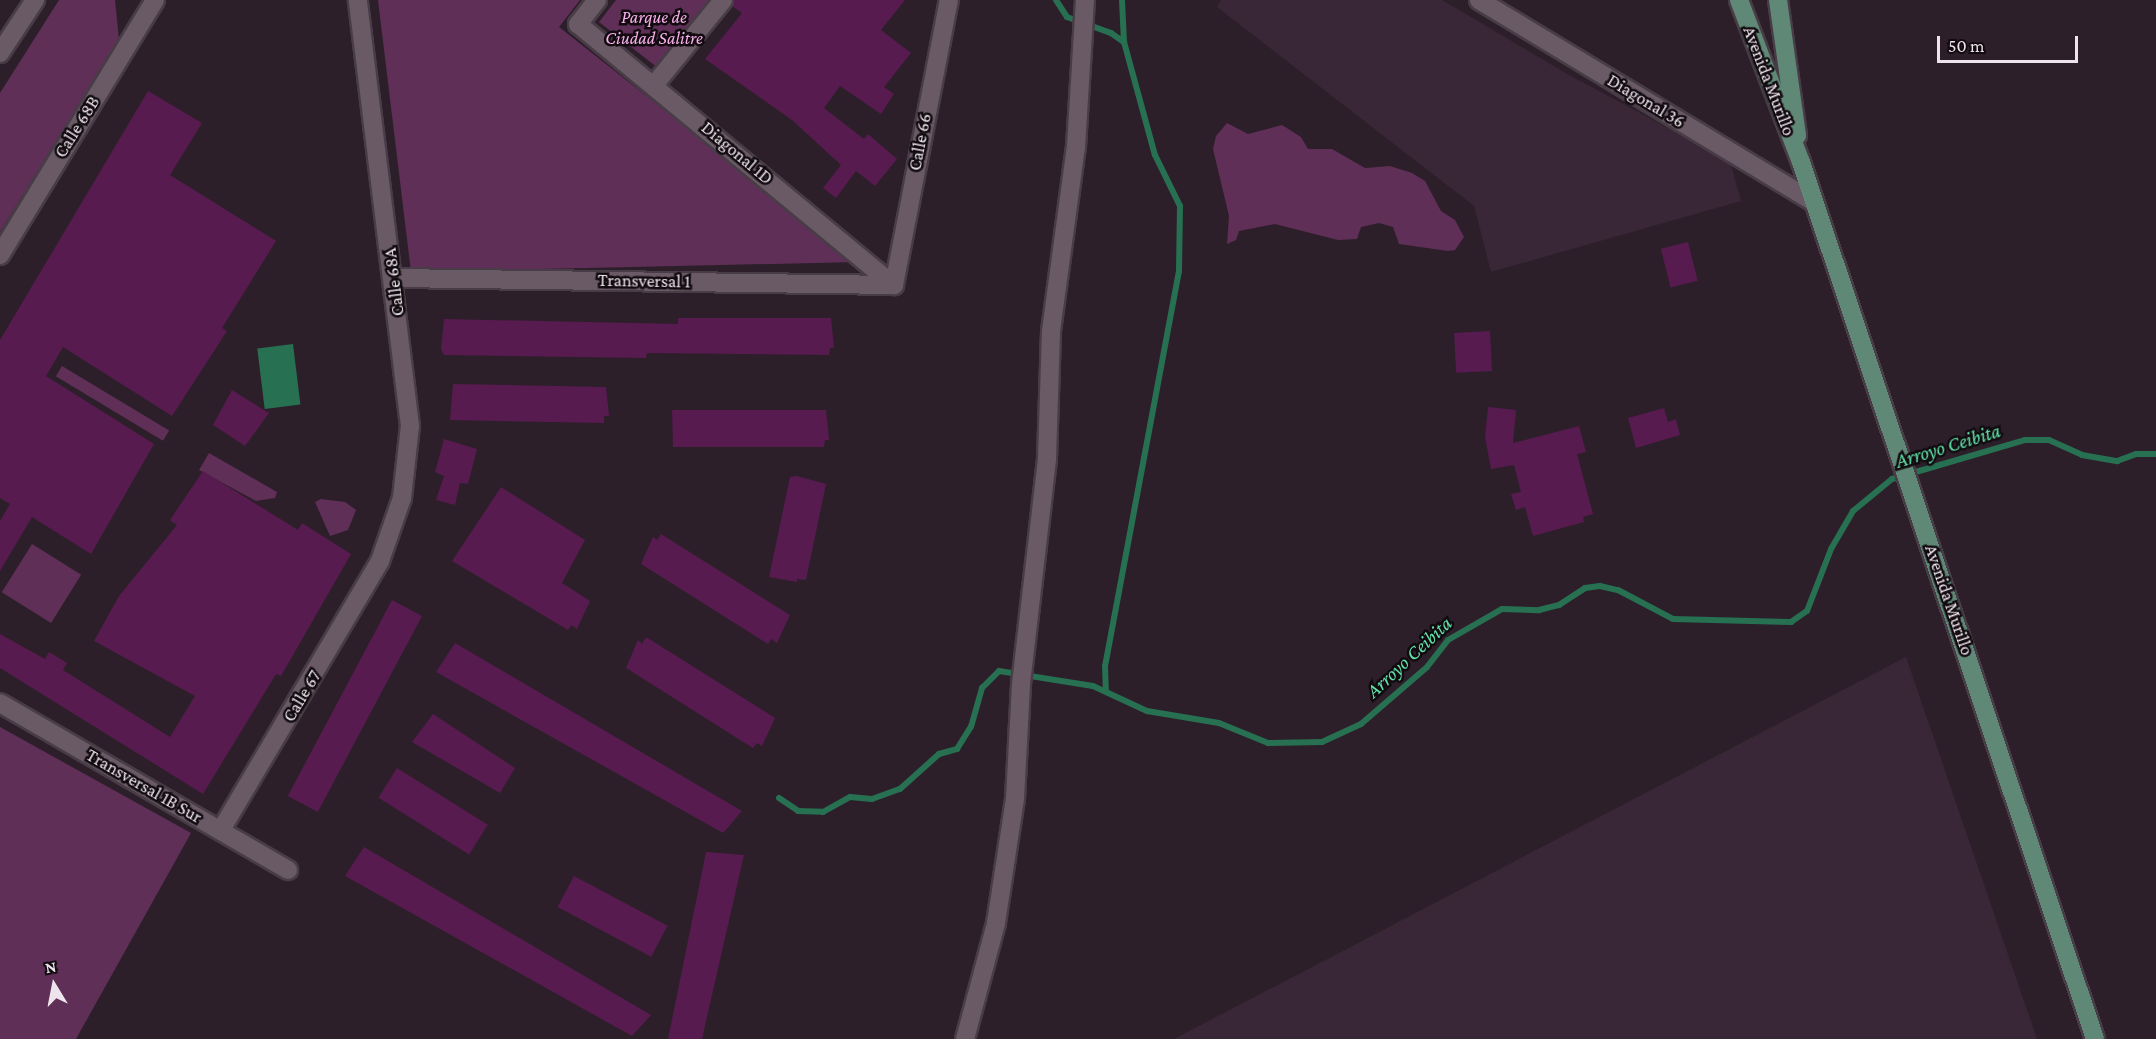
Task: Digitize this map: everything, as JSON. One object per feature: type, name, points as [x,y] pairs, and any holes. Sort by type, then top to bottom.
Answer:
[{"type":"main road","name":"Avenida Murillo","points":[[1739,0],[1801,162],[2095,1039]]},
{"type":"main road","name":"Avenida Murillo","points":[[1778,0],[1801,162]]},
{"type":"street","points":[[0,53],[35,0]]},
{"type":"street","name":"Calle 68B","points":[[0,255],[155,0]]},
{"type":"street","name":"Calle 68A","points":[[358,0],[410,426],[402,498],[380,561]]},
{"type":"street","name":"Diagonal 1D","points":[[597,0],[578,24],[656,84],[894,285]]},
{"type":"street","points":[[656,84],[723,0]]},
{"type":"street","name":"Calle 66","points":[[894,285],[949,0]]},
{"type":"street","name":"Diagonal 36","points":[[1479,0],[1814,202]]},
{"type":"street","points":[[965,1039],[996,923],[1015,799],[1021,684],[1047,459],[1051,331],[1076,147],[1084,15]]},
{"type":"street","name":"Transversal 1","points":[[393,278],[894,285]]},
{"type":"street","name":"Calle 67","points":[[221,830],[380,561]]},
{"type":"street","name":"Transversal 1B Sur","points":[[0,702],[288,870]]},
{"type":"shaded area","points":[[1221,0],[1442,0],[1569,75],[1730,161],[1741,201],[1491,272],[1474,206],[1217,7]]},
{"type":"shaded area","points":[[293,344],[300,405],[265,409],[257,348]]},
{"type":"shaded area","points":[[1906,657],[2037,1039],[1174,1039]]},
{"type":"green space","points":[[59,0],[115,0],[119,40],[0,232],[0,93]]},
{"type":"green space","points":[[378,0],[580,0],[559,27],[857,262],[411,272]]},
{"type":"green space","name":"Parque de Ciudad Salitre","points":[[616,0],[710,0],[658,68],[599,22]]},
{"type":"green space","points":[[1227,123],[1248,134],[1282,125],[1301,137],[1308,149],[1332,149],[1365,168],[1390,166],[1412,173],[1425,181],[1441,211],[1455,220],[1464,237],[1455,250],[1448,251],[1399,244],[1393,227],[1379,223],[1361,227],[1357,239],[1338,240],[1275,224],[1239,231],[1236,240],[1227,244],[1229,216],[1213,149],[1216,136]]},
{"type":"green space","points":[[62,366],[169,430],[163,441],[56,376]]},
{"type":"green space","points":[[209,453],[277,492],[275,498],[256,501],[199,470]]},
{"type":"green space","points":[[321,499],[345,502],[356,510],[348,530],[330,536],[315,502]]},
{"type":"green space","points":[[32,544],[81,575],[51,623],[2,592]]},
{"type":"green space","points":[[0,727],[191,833],[76,1039],[0,1039]]},
{"type":"building","points":[[734,0],[905,0],[881,30],[911,53],[884,87],[894,94],[881,114],[840,86],[824,108],[864,139],[868,134],[897,159],[875,186],[856,171],[836,198],[823,188],[841,165],[792,120],[705,59],[742,13],[732,6]]},
{"type":"building","points":[[148,91],[202,123],[170,175],[276,241],[222,328],[227,331],[172,416],[63,347],[46,376],[154,444],[91,554],[32,517],[0,571],[0,521],[10,504],[0,498],[0,340]]},
{"type":"building","points":[[1688,242],[1698,281],[1671,288],[1661,249]]},
{"type":"building","points":[[678,318],[831,318],[834,348],[830,348],[829,355],[647,353],[646,358],[444,355],[441,349],[444,319],[678,324]]},
{"type":"building","points":[[1490,331],[1492,371],[1456,373],[1454,333]]},
{"type":"building","points":[[453,384],[606,387],[609,416],[604,416],[604,423],[450,420]]},
{"type":"building","points":[[232,390],[269,413],[245,446],[213,425]]},
{"type":"building","points":[[1488,407],[1516,410],[1513,443],[1579,426],[1586,452],[1577,454],[1593,514],[1583,517],[1584,522],[1533,536],[1525,507],[1516,510],[1511,494],[1521,492],[1514,465],[1491,469],[1485,437]]},
{"type":"building","points":[[1664,408],[1668,422],[1676,419],[1680,435],[1636,448],[1628,418]]},
{"type":"building","points":[[672,410],[826,410],[829,440],[825,440],[824,447],[673,447]]},
{"type":"building","points":[[444,439],[477,449],[468,484],[460,483],[455,505],[436,500],[444,476],[435,472]]},
{"type":"building","points":[[203,471],[298,530],[302,523],[351,554],[281,676],[276,674],[203,794],[0,668],[0,634],[45,659],[49,652],[67,663],[63,670],[170,737],[195,696],[94,641],[119,596],[177,525],[170,520]]},
{"type":"building","points":[[797,476],[826,484],[806,580],[797,579],[797,582],[769,577],[790,477]]},
{"type":"building","points":[[501,487],[585,540],[562,583],[590,601],[577,629],[571,625],[568,630],[452,561]]},
{"type":"building","points":[[661,534],[790,615],[777,643],[771,639],[768,644],[641,564],[653,537],[657,540]]},
{"type":"building","points":[[392,600],[422,616],[318,812],[288,796]]},
{"type":"building","points":[[646,637],[775,718],[762,746],[757,743],[753,748],[626,668],[638,640],[642,644]]},
{"type":"building","points":[[455,643],[742,811],[723,833],[436,672]]},
{"type":"building","points":[[433,714],[515,768],[500,793],[412,742]]},
{"type":"building","points":[[397,768],[488,825],[469,854],[378,798]]},
{"type":"building","points":[[364,847],[651,1015],[632,1036],[345,876]]},
{"type":"building","points":[[706,852],[744,855],[702,1039],[668,1039]]},
{"type":"building","points":[[574,876],[668,926],[651,957],[558,907]]},
{"type":"waterway","points":[[1056,0],[1067,17],[1111,33],[1124,42],[1155,155],[1180,206],[1179,271],[1105,666],[1106,690]]},
{"type":"waterway","points":[[1122,0],[1124,42]]},
{"type":"waterway","name":"Arroyo Ceibita","points":[[779,798],[798,811],[823,812],[850,797],[872,799],[900,789],[939,754],[957,749],[971,727],[982,688],[999,671],[1093,686],[1147,711],[1219,723],[1268,743],[1322,742],[1361,724],[1427,667],[1448,640],[1502,609],[1539,610],[1559,605],[1585,588],[1600,586],[1618,590],[1673,619],[1791,622],[1807,611],[1831,549],[1853,511],[1892,479],[2025,440],[2049,440],[2082,455],[2117,461],[2136,454],[2156,454]]}]
